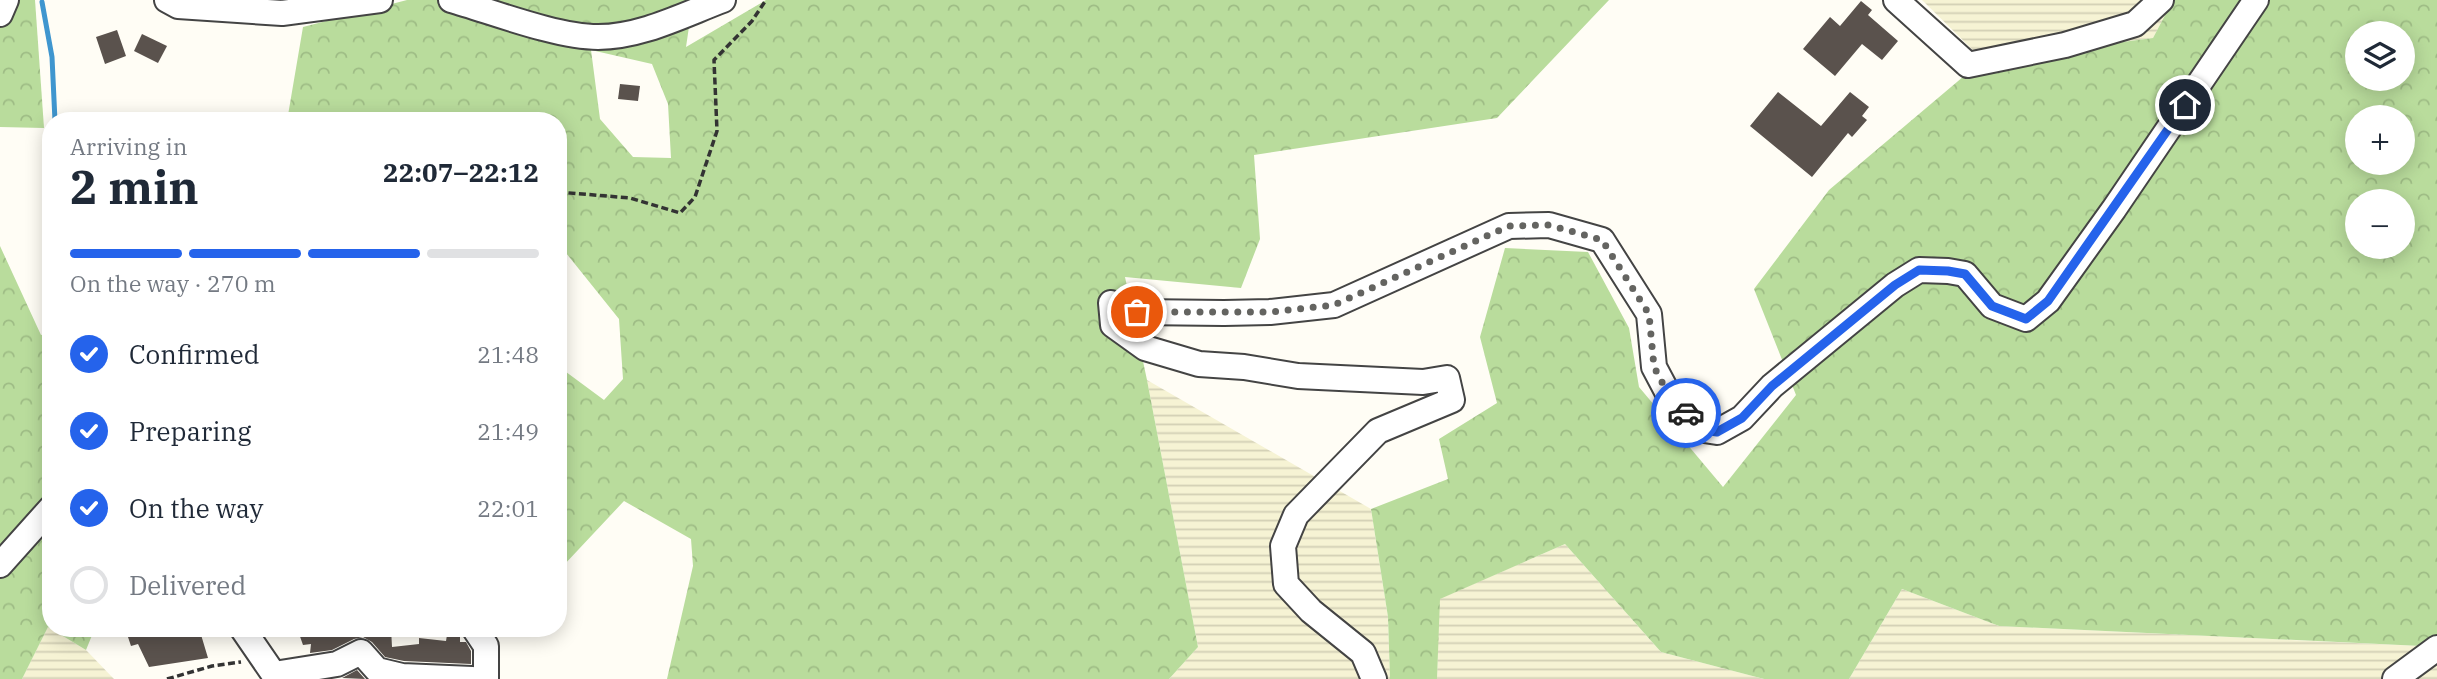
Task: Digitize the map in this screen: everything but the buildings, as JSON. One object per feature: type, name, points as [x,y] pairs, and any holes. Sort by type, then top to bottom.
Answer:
[{"type":"street","points":[[0,14],[6,0]]},
{"type":"street","points":[[167,0],[178,6],[282,13],[380,0]]},
{"type":"street","points":[[451,0],[561,32],[599,37],[642,30],[723,0]]},
{"type":"street","points":[[1896,0],[1968,65],[2065,45],[2135,24],[2161,0]]},
{"type":"street","points":[[1374,679],[1363,653],[1311,611],[1286,584],[1283,546],[1296,515],[1378,431],[1452,400],[1447,378],[1423,382],[1298,376],[1244,367],[1199,364],[1145,348],[1113,325],[1111,303],[1137,312],[1224,313],[1270,312],[1334,305],[1509,226],[1549,225],[1602,240],[1649,314],[1654,367],[1672,401],[1704,430],[1717,432],[1742,418],[1772,386],[1895,285],[1919,270],[1965,274],[1992,306],[2026,319],[2048,301],[2256,0]]},
{"type":"street","points":[[0,565],[42,518]]},
{"type":"street","points":[[248,637],[271,670],[337,664],[361,652],[377,670],[402,676],[472,679]]},
{"type":"street","points":[[480,637],[486,646],[486,679]]},
{"type":"street","points":[[2395,679],[2437,648]]},
{"type":"path","points":[[567,193],[630,198],[680,213],[695,197],[717,131],[714,60],[752,21],[766,0]]},
{"type":"path","points":[[167,679],[212,666],[271,670]]},
{"type":"shaded area","points":[[1922,0],[2173,0],[2153,38],[1983,60]]},
{"type":"shaded area","points":[[1147,380],[1371,509],[1388,617],[1390,679],[1169,679],[1198,647]]},
{"type":"shaded area","points":[[1565,544],[1661,652],[1764,679],[1437,679],[1439,599]]},
{"type":"shaded area","points":[[1902,589],[1999,626],[2420,646],[2437,634],[2437,679],[1849,679]]},
{"type":"shaded area","points":[[43,637],[65,637],[86,650],[114,679],[22,679]]},
{"type":"green space","points":[[0,0],[35,0],[42,128],[0,127]]},
{"type":"green space","points":[[407,0],[693,0],[686,47],[766,0],[1609,0],[1497,118],[1254,155],[1260,239],[1241,288],[1125,277],[1198,647],[1169,679],[667,679],[693,566],[691,539],[624,501],[567,562],[567,373],[604,400],[623,379],[619,319],[567,254],[567,112],[289,112],[303,27]],"holes":[[[591,50],[652,64],[668,104],[671,158],[633,157],[600,119]]]},
{"type":"green space","points":[[2173,0],[2437,0],[2437,634],[2421,646],[1999,626],[1902,589],[1849,679],[1764,679],[1661,652],[1565,544],[1440,599],[1437,679],[1390,679],[1388,617],[1371,509],[1448,479],[1439,439],[1497,403],[1480,337],[1505,248],[1588,252],[1629,328],[1639,387],[1723,487],[1796,395],[1754,289],[1829,190],[1983,60],[2153,38]]},
{"type":"green space","points":[[0,246],[42,335],[43,637],[22,679],[0,679]]},
{"type":"green space","points":[[65,637],[91,637],[86,650]]},
{"type":"waterway","points":[[42,2],[52,57],[55,112]]},
{"type":"way so far","points":[[1137,312],[1270,312],[1334,305],[1509,226],[1549,225],[1602,240],[1649,314],[1654,367],[1672,401],[1686,413]]},
{"type":"route","points":[[1686,413],[1704,430],[1717,432],[1742,418],[1772,386],[1895,285],[1919,270],[1965,274],[1992,306],[2026,319],[2048,301],[2185,105]]}]
